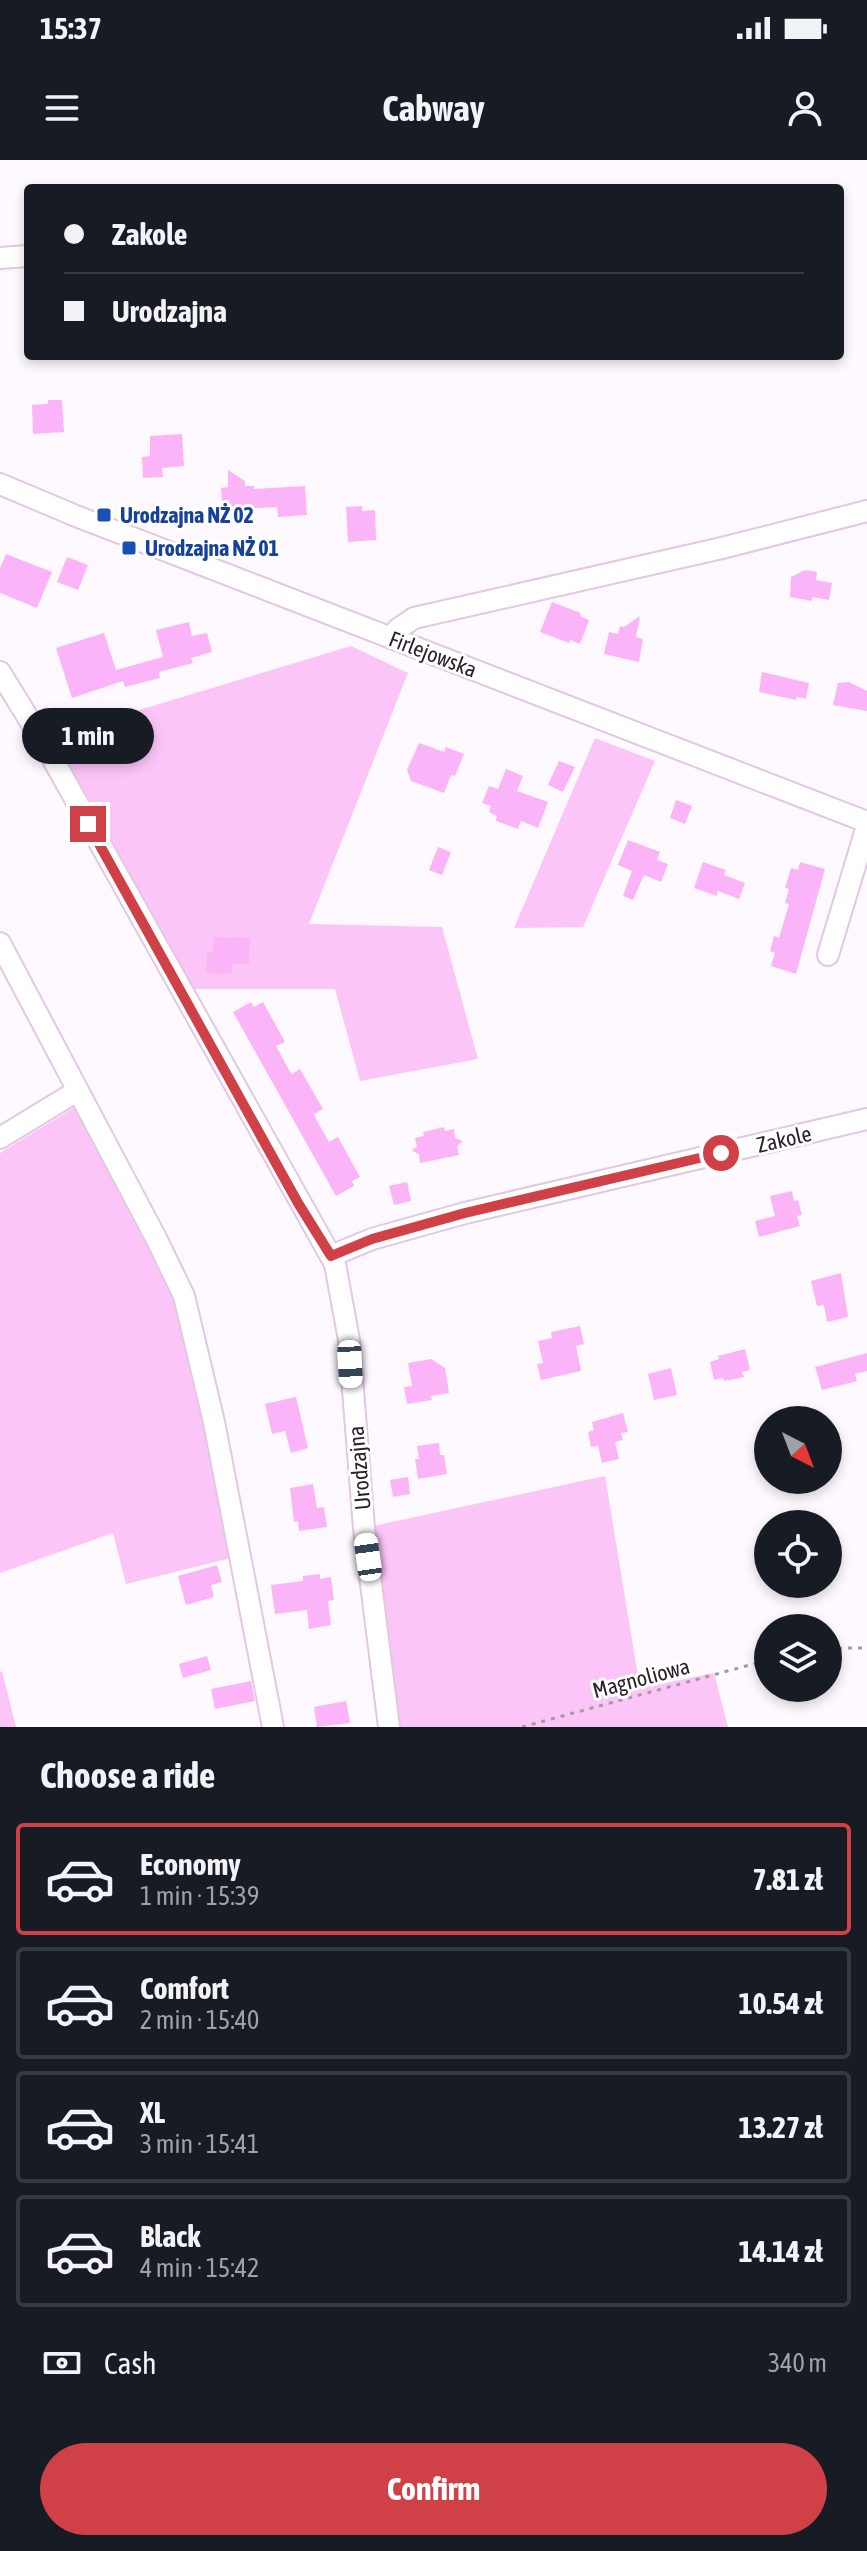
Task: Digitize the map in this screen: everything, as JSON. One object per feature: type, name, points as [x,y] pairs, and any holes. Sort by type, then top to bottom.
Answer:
[{"type":"street","points":[[0,258],[24,256]]},
{"type":"street","name":"Firlejowska","points":[[0,484],[867,824]]},
{"type":"street","points":[[391,638],[414,618],[722,548],[867,511]]},
{"type":"street","name":"Urodzajna","points":[[0,672],[53,761],[337,1271],[349,1340],[364,1528],[389,1727]]},
{"type":"street","points":[[828,955],[867,824]]},
{"type":"street","points":[[0,943],[184,1296],[214,1422],[273,1727]]},
{"type":"street","points":[[0,1138],[77,1091]]},
{"type":"street","name":"Zakole","points":[[331,1256],[372,1239],[465,1213],[867,1119]]},
{"type":"path","points":[[842,1648],[867,1648]]},
{"type":"path","name":"Magnoliowa","points":[[522,1727],[754,1664]]},
{"type":"shaded area","points":[[351,646],[408,673],[309,924],[442,927],[478,1059],[360,1081],[335,989],[182,989],[50,737]]},
{"type":"shaded area","points":[[595,738],[655,761],[583,927],[514,928]]},
{"type":"shaded area","points":[[83,1102],[184,1296],[239,1556],[126,1584],[113,1533],[0,1573],[0,1153]]},
{"type":"shaded area","points":[[605,1476],[640,1688],[714,1673],[728,1727],[381,1727],[364,1528]]},
{"type":"shaded area","points":[[2,1671],[16,1727],[0,1727]]},
{"type":"building","points":[[48,400],[62,400],[64,432],[33,434],[32,405],[48,404]]},
{"type":"building","points":[[182,434],[184,466],[162,468],[163,477],[143,478],[142,457],[150,456],[150,436]]},
{"type":"building","points":[[228,470],[245,481],[245,486],[254,486],[254,489],[305,486],[307,515],[278,517],[277,507],[223,510],[221,488],[228,487]]},
{"type":"building","points":[[362,506],[362,511],[375,510],[376,540],[348,542],[346,507]]},
{"type":"building","points":[[6,554],[52,572],[37,608],[0,593],[0,568]]},
{"type":"building","points":[[67,557],[88,565],[78,590],[57,582]]},
{"type":"building","points":[[805,570],[817,572],[816,580],[832,583],[829,600],[790,597],[791,577]]},
{"type":"building","points":[[552,602],[581,613],[580,616],[589,620],[580,644],[540,632]]},
{"type":"building","points":[[640,616],[636,637],[643,639],[639,662],[604,654],[609,632],[618,634],[620,626],[624,627]]},
{"type":"building","points":[[189,622],[192,636],[207,633],[212,652],[191,658],[193,663],[159,672],[160,678],[125,687],[123,681],[72,698],[56,648],[104,633],[116,670],[163,657],[156,630]]},
{"type":"building","points":[[762,672],[809,683],[806,699],[797,697],[796,700],[759,692]]},
{"type":"building","points":[[849,682],[867,691],[867,711],[833,705],[838,683]]},
{"type":"building","points":[[419,743],[444,752],[446,747],[464,754],[444,793],[411,781],[407,770]]},
{"type":"building","points":[[559,761],[575,767],[563,792],[548,785]]},
{"type":"building","points":[[506,769],[523,776],[517,791],[548,802],[538,828],[521,821],[518,829],[496,821],[497,816],[489,812],[491,806],[482,803],[489,786],[498,789]]},
{"type":"building","points":[[676,800],[692,806],[685,824],[670,818]]},
{"type":"building","points":[[628,840],[660,852],[657,860],[668,864],[661,882],[644,875],[633,900],[623,896],[632,871],[618,865]]},
{"type":"building","points":[[438,847],[451,852],[442,875],[429,870]]},
{"type":"building","points":[[703,862],[726,870],[724,875],[745,883],[739,899],[718,891],[717,896],[694,888]]},
{"type":"building","points":[[800,862],[825,869],[796,974],[771,966],[775,953],[770,951],[774,936],[779,938],[789,904],[785,903],[789,889],[785,888],[791,868],[798,870]]},
{"type":"building","points":[[214,937],[250,938],[249,964],[232,964],[232,974],[206,973],[207,952],[213,952]]},
{"type":"building","points":[[251,1002],[254,1007],[263,1002],[285,1042],[276,1046],[289,1070],[292,1074],[300,1069],[323,1109],[314,1114],[316,1119],[329,1142],[338,1137],[360,1177],[352,1181],[354,1186],[336,1196],[233,1012]]},
{"type":"building","points":[[444,1127],[445,1131],[454,1129],[455,1138],[463,1141],[457,1146],[459,1155],[420,1163],[419,1154],[412,1151],[417,1146],[415,1138],[424,1136],[423,1132]]},
{"type":"building","points":[[407,1182],[411,1201],[394,1205],[389,1186]]},
{"type":"building","points":[[792,1191],[802,1215],[797,1216],[800,1226],[759,1237],[755,1221],[775,1216],[770,1196]]},
{"type":"building","points":[[841,1273],[848,1317],[827,1322],[824,1305],[817,1306],[811,1281]]},
{"type":"building","points":[[580,1326],[584,1344],[576,1346],[581,1371],[541,1380],[537,1364],[543,1363],[538,1341],[552,1338],[551,1332]]},
{"type":"building","points":[[745,1349],[750,1370],[742,1372],[744,1377],[714,1380],[710,1362],[719,1359],[718,1356]]},
{"type":"building","points":[[867,1353],[867,1371],[855,1374],[857,1381],[822,1390],[815,1367]]},
{"type":"building","points":[[431,1359],[445,1368],[449,1393],[431,1396],[432,1400],[407,1404],[404,1387],[412,1386],[408,1363]]},
{"type":"building","points":[[671,1368],[677,1395],[654,1400],[648,1374]]},
{"type":"building","points":[[296,1397],[308,1448],[291,1453],[285,1431],[272,1434],[265,1404]]},
{"type":"building","points":[[623,1413],[628,1432],[621,1433],[623,1440],[615,1442],[619,1459],[602,1463],[598,1446],[591,1447],[588,1432],[594,1430],[592,1422]]},
{"type":"building","points":[[439,1443],[447,1474],[418,1479],[417,1446]]},
{"type":"building","points":[[408,1477],[410,1494],[393,1497],[390,1480]]},
{"type":"building","points":[[313,1484],[317,1508],[324,1507],[327,1527],[299,1531],[298,1521],[294,1522],[290,1488]]},
{"type":"building","points":[[217,1565],[222,1582],[211,1585],[214,1597],[186,1605],[178,1576]]},
{"type":"building","points":[[320,1574],[320,1579],[331,1577],[334,1600],[328,1601],[331,1625],[309,1629],[307,1610],[275,1614],[271,1585],[303,1581],[303,1576]]},
{"type":"building","points":[[207,1656],[211,1670],[183,1678],[179,1664]]},
{"type":"building","points":[[251,1681],[255,1701],[215,1709],[211,1689]]},
{"type":"building","points":[[346,1701],[350,1723],[317,1727],[314,1707]]},
{"type":"place","name":"Urodzajna NŻ 02","points":[[104,515]]},
{"type":"place","name":"Urodzajna NŻ 01","points":[[129,548]]},
{"type":"route","points":[[88,824],[298,1203],[331,1256],[372,1239],[465,1213],[721,1153]]}]
